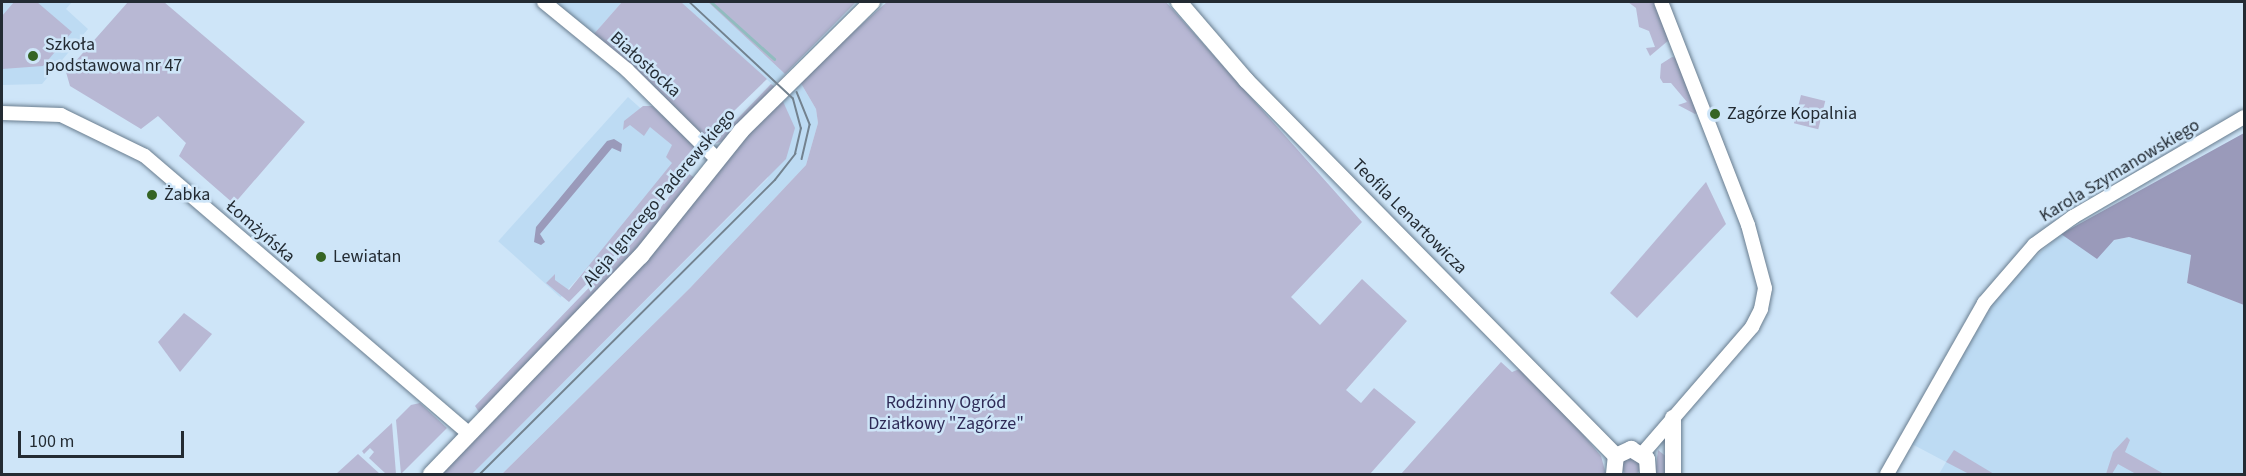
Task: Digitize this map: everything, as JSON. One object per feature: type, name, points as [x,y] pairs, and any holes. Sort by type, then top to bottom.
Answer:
[{"type":"street","name":"Białostocka","points":[[544,2],[627,70],[717,159]]},
{"type":"street","name":"Aleja Ignacego Paderewskiego","points":[[431,474],[641,256],[717,159],[788,82],[872,2]]},
{"type":"street","name":"Teofila Lenartowicza","points":[[1179,2],[1246,80],[1616,456]]},
{"type":"street","points":[[1643,453],[1752,327],[1761,309],[1765,288],[1748,225],[1661,2]]},
{"type":"street","name":"Łomżyńska","points":[[2,113],[61,115],[131,146],[470,434]]},
{"type":"street","name":"Karola Szymanowskiego","points":[[1887,474],[1984,303],[2034,245],[2073,217],[2244,117]]},
{"type":"street","points":[[1673,418],[1673,474]]},
{"type":"street","points":[[1614,474],[1616,456],[1632,449],[1643,453]]},
{"type":"street","points":[[1643,453],[1648,474]]},
{"type":"shaded area","name":"Szkoła podstawowa nr 47","points":[[2,2],[72,2],[66,9],[88,29],[42,84],[2,85]]},
{"type":"shaded area","points":[[553,2],[622,2],[593,35]]},
{"type":"shaded area","points":[[681,2],[708,2],[785,74],[773,85]]},
{"type":"shaded area","points":[[799,80],[816,109],[818,123],[806,165],[690,288],[502,474],[472,474],[768,178],[781,97]]},
{"type":"shaded area","points":[[628,97],[690,153],[561,297],[498,241]]},
{"type":"shaded area","points":[[2244,133],[2244,305],[2187,283],[2191,255],[2129,237],[2114,240],[2097,259],[2061,234]]},
{"type":"shaded area","points":[[614,139],[622,144],[621,152],[612,148],[540,234],[545,242],[541,245],[534,242],[536,227],[607,141]]},
{"type":"shaded area","points":[[2061,234],[2114,240],[2129,237],[2191,255],[2187,283],[2244,305],[2244,474],[1939,474],[1946,462],[1910,443],[2005,284]]},
{"type":"green space","name":"Szkoła podstawowa nr 47","points":[[14,2],[37,2],[72,32],[43,66],[2,69],[2,16]]},
{"type":"green space","points":[[128,2],[164,2],[305,122],[234,204],[179,156],[186,143],[158,116],[141,129],[70,86],[66,72]]},
{"type":"green space","points":[[622,2],[681,2],[767,79],[706,138],[593,35]]},
{"type":"green space","points":[[708,2],[856,2],[785,74]]},
{"type":"green space","name":"Rodzinny Ogród Działkowy \"Zagórze\"","points":[[887,2],[1166,2],[1362,222],[1291,297],[1320,325],[1362,279],[1407,321],[1346,390],[1361,403],[1374,388],[1416,422],[1370,474],[502,474],[690,288],[806,165],[818,123],[816,109],[799,80]]},
{"type":"green space","points":[[1628,2],[1655,2],[1669,40],[1650,56],[1646,48],[1655,47],[1649,31],[1639,27],[1636,8]]},
{"type":"green space","points":[[1672,57],[1677,58],[1698,112],[1695,114],[1678,105],[1687,102],[1671,83],[1663,83],[1660,78],[1661,64]]},
{"type":"green space","points":[[771,84],[775,87],[727,140],[713,144]]},
{"type":"green space","points":[[1801,95],[1825,101],[1818,129],[1794,123]]},
{"type":"green space","points":[[781,97],[795,128],[786,159],[472,474],[440,474]]},
{"type":"green space","points":[[643,106],[652,106],[700,149],[634,235],[569,302],[546,283],[555,274],[555,280],[569,290],[672,163],[666,157],[672,145],[650,127],[644,136],[630,125],[623,130],[624,121]]},
{"type":"green space","points":[[688,173],[696,179],[648,240],[481,415],[475,406],[634,241]]},
{"type":"green space","points":[[1706,182],[1726,224],[1637,318],[1610,293]]},
{"type":"green space","points":[[184,313],[212,334],[180,372],[158,342]]},
{"type":"green space","points":[[1501,362],[1512,372],[1522,368],[1601,456],[1606,474],[1401,474]]},
{"type":"green space","points":[[420,403],[447,428],[401,474],[396,420],[411,405]]},
{"type":"green space","points":[[392,423],[396,474],[386,474],[369,458],[374,452],[370,448],[364,454],[362,451]]},
{"type":"green space","points":[[2127,437],[2130,440],[2125,452],[2164,474],[2136,474],[2118,464],[2112,474],[2106,474],[2113,452]]},
{"type":"green space","points":[[1658,450],[1668,458],[1669,474],[1655,474]]},
{"type":"green space","points":[[1954,450],[1994,474],[1969,474],[1946,462]]},
{"type":"green space","points":[[358,454],[380,474],[336,474]]},
{"type":"green space","points":[[1631,458],[1637,461],[1640,467],[1637,473],[1631,476],[1625,473],[1622,467],[1625,461]]},
{"type":"waterway","points":[[711,2],[774,59]]},
{"type":"tram line","points":[[480,474],[775,180],[795,154],[801,129],[793,99],[689,2]]},
{"type":"tram line","points":[[797,92],[810,125],[802,159]]},
{"type":"place","name":"Szkoła podstawowa nr 47","points":[[33,56]]},
{"type":"place","name":"Zagórze Kopalnia","points":[[1715,114]]},
{"type":"place","name":"Żabka","points":[[152,195]]},
{"type":"place","name":"Lewiatan","points":[[321,257]]}]
